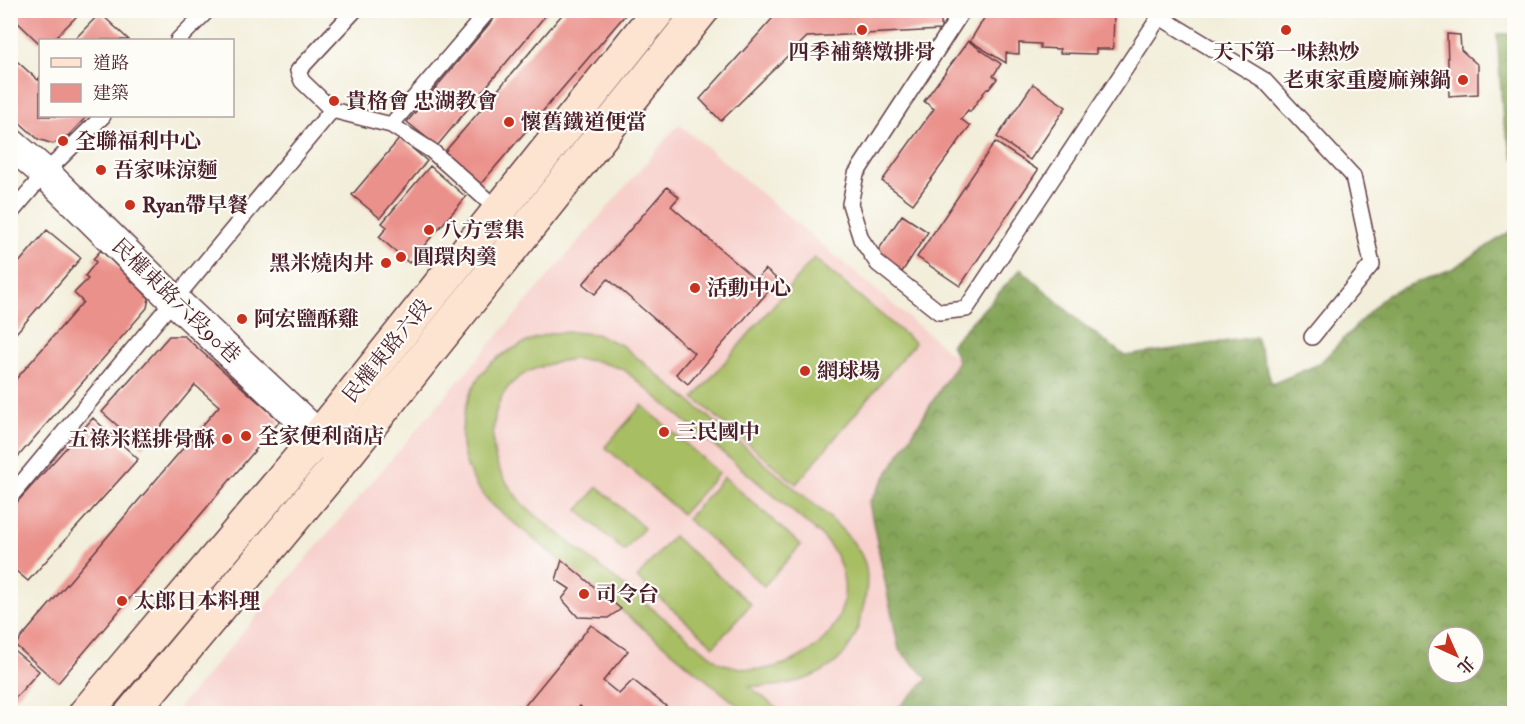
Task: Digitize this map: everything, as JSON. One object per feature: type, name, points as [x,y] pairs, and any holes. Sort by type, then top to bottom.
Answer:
[{"type":"main road","name":"民權東路六段","points":[[85,714],[319,436],[659,10]]},
{"type":"main road","name":"民權東路六段","points":[[131,714],[342,459],[702,10]]},
{"type":"street","name":"民權東路六段90巷","points":[[10,143],[45,173],[174,300],[342,459]]},
{"type":"lane","points":[[179,39],[208,10]]},
{"type":"lane","points":[[355,10],[298,71],[302,81],[332,110],[391,124],[432,151],[499,211]]},
{"type":"lane","points":[[391,124],[489,10]]},
{"type":"lane","points":[[963,10],[856,174],[850,204],[861,239],[878,264],[939,312],[966,309],[1162,14],[1264,80],[1353,176],[1372,264],[1312,338]]},
{"type":"lane","points":[[10,497],[332,110]]},
{"type":"lane","points":[[10,214],[45,173],[102,117]]},
{"type":"shaded area","name":"三民國中","points":[[679,124],[959,360],[870,503],[928,679],[893,713],[173,714]]},
{"type":"green space","points":[[1497,34],[1514,34],[1514,159],[1503,121]]},
{"type":"green space","points":[[1514,229],[1514,713],[893,713],[928,679],[899,650],[869,503],[958,361],[951,344],[1021,269],[1080,322],[1125,356],[1256,337],[1272,384],[1319,364],[1387,294],[1454,268]]},
{"type":"green space","name":"網球場","points":[[814,258],[915,343],[796,484],[694,398]]},
{"type":"green space","points":[[571,332],[596,334],[623,346],[828,516],[851,539],[864,560],[867,583],[863,609],[856,633],[845,653],[822,672],[808,678],[793,683],[749,686],[778,709],[775,713],[747,713],[491,504],[471,477],[464,454],[462,427],[468,400],[480,376],[493,361],[516,347],[548,334]],"holes":[[[573,359],[596,361],[623,369],[823,537],[838,560],[844,580],[844,599],[839,616],[818,645],[785,664],[765,669],[748,669],[720,663],[523,505],[502,475],[494,455],[495,417],[505,391],[523,375],[546,365]]]},
{"type":"green space","points":[[642,405],[719,473],[682,514],[605,447]]},
{"type":"green space","points":[[724,477],[801,545],[764,586],[687,519]]},
{"type":"green space","points":[[598,487],[644,528],[624,551],[578,510]]},
{"type":"green space","points":[[673,536],[751,604],[714,646],[637,578]]},
{"type":"building","points":[[10,10],[71,10],[77,16],[54,39],[39,39],[39,43],[10,15]]},
{"type":"building","points":[[501,10],[550,10],[437,146],[407,122]]},
{"type":"building","points":[[566,10],[623,10],[625,15],[479,186],[442,155]]},
{"type":"building","points":[[780,10],[941,10],[941,30],[807,37],[721,121],[700,99]]},
{"type":"building","points":[[989,10],[1114,12],[1113,49],[1096,49],[1096,54],[1060,53],[1060,49],[1040,48],[1040,44],[1019,43],[1019,54],[1006,53],[1006,63],[970,41]]},
{"type":"building","points":[[100,13],[128,39],[75,39]]},
{"type":"building","name":"老東家重慶麻辣鍋","points":[[1447,34],[1460,35],[1461,50],[1478,65],[1478,94],[1449,96]]},
{"type":"building","points":[[968,41],[1001,64],[993,76],[997,79],[989,89],[987,88],[970,112],[968,110],[961,119],[970,126],[913,204],[882,181],[934,109],[924,101]]},
{"type":"building","points":[[10,55],[38,80],[39,78],[39,117],[86,117],[69,135],[53,144],[38,139],[10,114]]},
{"type":"building","points":[[1033,84],[1066,107],[1030,160],[997,137]]},
{"type":"building","points":[[400,138],[427,161],[380,218],[352,195]]},
{"type":"building","points":[[995,142],[1038,170],[960,286],[917,257]]},
{"type":"building","points":[[430,166],[466,197],[409,263],[379,237],[387,227],[382,223]]},
{"type":"building","name":"活動中心","points":[[667,187],[679,197],[671,206],[756,280],[765,269],[778,280],[688,384],[676,374],[694,353],[608,279],[595,294],[583,284]]},
{"type":"building","points":[[902,215],[928,232],[902,272],[875,255]]},
{"type":"building","points":[[47,230],[81,258],[10,340],[10,273]]},
{"type":"building","points":[[101,250],[149,298],[147,308],[10,466],[10,386],[83,302],[74,293],[88,279],[85,276],[96,262],[93,259]]},
{"type":"building","points":[[169,336],[184,336],[280,421],[58,683],[15,645],[219,406],[195,385],[143,448],[102,412]]},
{"type":"building","points":[[93,418],[138,459],[28,581],[10,566],[10,510]]},
{"type":"building","name":"司令台","points":[[562,560],[621,609],[608,618],[578,617],[562,599],[570,589],[556,580]]},
{"type":"building","points":[[591,625],[628,651],[603,681],[619,694],[633,680],[676,714],[607,714],[604,711],[602,714],[588,714],[580,706],[574,714],[518,714]]},
{"type":"building","points":[[10,647],[39,671],[10,704]]},
{"type":"place","name":"四季補藥燉排骨","points":[[862,30]]},
{"type":"place","name":"天下第一味熱炒","points":[[1286,30]]},
{"type":"place","name":"老東家重慶麻辣鍋","points":[[1463,80]]},
{"type":"place","name":"貴格會 忠湖教會","points":[[334,101]]},
{"type":"place","name":"懷舊鐵道便當","points":[[509,122]]},
{"type":"place","name":"全聯福利中心","points":[[63,141]]},
{"type":"place","name":"吾家味涼麵","points":[[101,170]]},
{"type":"place","name":"Ryan帶早餐","points":[[130,205]]},
{"type":"place","name":"八方雲集","points":[[429,230]]},
{"type":"place","name":"圓環肉羹","points":[[401,257]]},
{"type":"place","name":"黑米燒肉丼","points":[[386,263]]},
{"type":"place","name":"活動中心","points":[[695,288]]},
{"type":"place","name":"阿宏鹽酥雞","points":[[242,319]]},
{"type":"place","name":"網球場","points":[[805,371]]},
{"type":"place","name":"三民國中","points":[[664,432]]},
{"type":"place","name":"全家便利商店","points":[[246,436]]},
{"type":"place","name":"五祿米糕排骨酥","points":[[227,439]]},
{"type":"place","name":"司令台","points":[[584,594]]},
{"type":"place","name":"太郎日本料理","points":[[122,601]]}]
